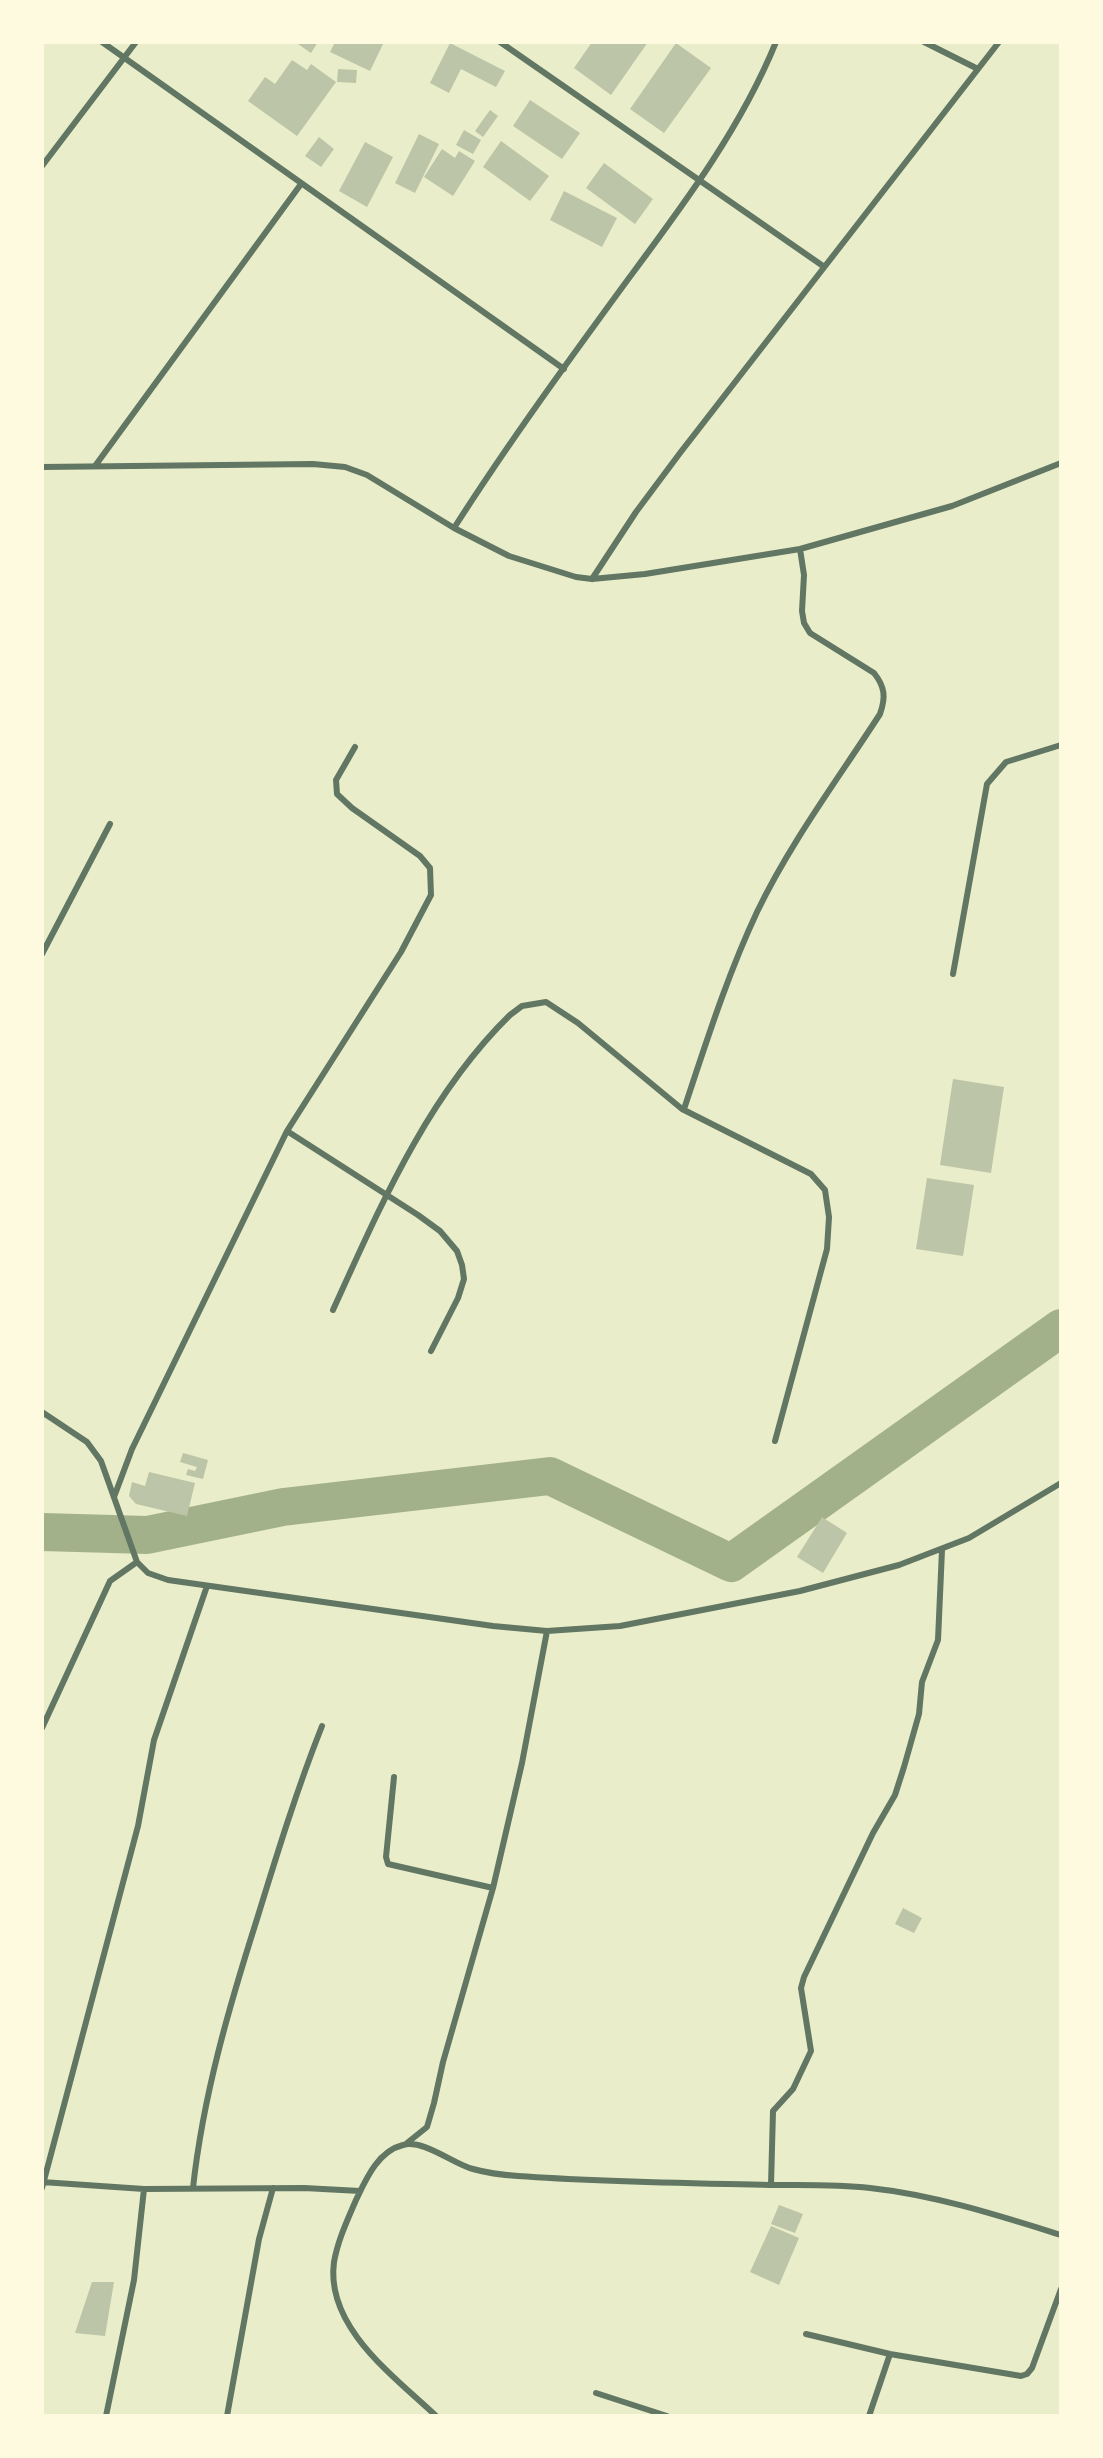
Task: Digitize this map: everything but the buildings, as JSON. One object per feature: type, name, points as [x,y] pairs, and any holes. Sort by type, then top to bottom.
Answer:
[{"type":"street","points":[[102,42],[564,369]]},
{"type":"street","points":[[42,166],[136,42]]},
{"type":"street","points":[[500,42],[823,266]]},
{"type":"street","points":[[454,528],[505,449],[700,181],[736,119],[776,42]]},
{"type":"street","points":[[924,42],[978,69]]},
{"type":"street","points":[[592,579],[636,512],[823,266],[999,42]]},
{"type":"street","points":[[95,466],[301,184]]},
{"type":"street","points":[[42,467],[312,464],[345,467],[367,475],[454,528],[509,556],[576,577],[592,579],[645,574],[800,549],[952,506],[1061,463]]},
{"type":"street","points":[[684,1109],[712,1024],[758,910],[794,848],[880,714],[884,704],[885,694],[881,682],[874,673],[810,633],[804,623],[802,611],[804,575],[800,549]]},
{"type":"street","points":[[953,974],[987,784],[1006,762],[1061,746]]},
{"type":"street","points":[[114,1497],[132,1449],[287,1131],[401,952],[431,895],[430,868],[420,856],[337,795],[336,780],[355,747]]},
{"type":"street","points":[[42,954],[110,824]]},
{"type":"street","points":[[333,1310],[385,1194],[453,1083],[499,1026],[522,1006],[546,1002],[555,1006],[684,1109],[810,1174],[825,1190],[829,1217],[827,1249],[775,1441]]},
{"type":"street","points":[[287,1131],[440,1231],[457,1251],[464,1279],[458,1298],[431,1352]]},
{"type":"street","points":[[42,1412],[87,1442],[101,1461],[137,1562],[148,1573],[207,1586],[462,1623],[547,1631],[620,1626],[800,1592],[870,1574],[942,1550],[1000,1522],[1061,1483]]},
{"type":"street","points":[[771,2185],[773,2111],[793,2089],[811,2051],[801,1988],[804,1977],[858,1863],[895,1795],[919,1714],[922,1682],[938,1640],[942,1550]]},
{"type":"street","points":[[42,1728],[110,1581],[137,1562]]},
{"type":"street","points":[[207,1586],[154,1740],[138,1826],[42,2184],[144,2189],[273,2188],[360,2191]]},
{"type":"street","points":[[436,2416],[379,2361],[350,2327],[340,2306],[334,2264],[340,2236],[375,2164],[393,2148],[407,2143],[420,2134],[429,2119],[442,2062],[493,1888],[522,1763],[547,1631]]},
{"type":"street","points":[[193,2188],[205,2106],[231,2004],[294,1796],[322,1726]]},
{"type":"street","points":[[394,1777],[386,1857],[388,1864],[493,1888]]},
{"type":"street","points":[[407,2143],[438,2152],[471,2169],[508,2175],[563,2180],[872,2188],[955,2204],[1061,2235]]},
{"type":"street","points":[[227,2416],[259,2239],[273,2188]]},
{"type":"street","points":[[106,2416],[134,2280],[144,2189]]},
{"type":"street","points":[[806,2334],[890,2354],[942,2361],[1012,2375],[1027,2374],[1032,2368],[1061,2289]]},
{"type":"street","points":[[869,2416],[890,2354]]},
{"type":"street","points":[[596,2393],[667,2416]]},
{"type":"waterway","points":[[42,1532],[147,1535],[283,1507],[550,1476],[731,1563],[1061,1328]]}]
